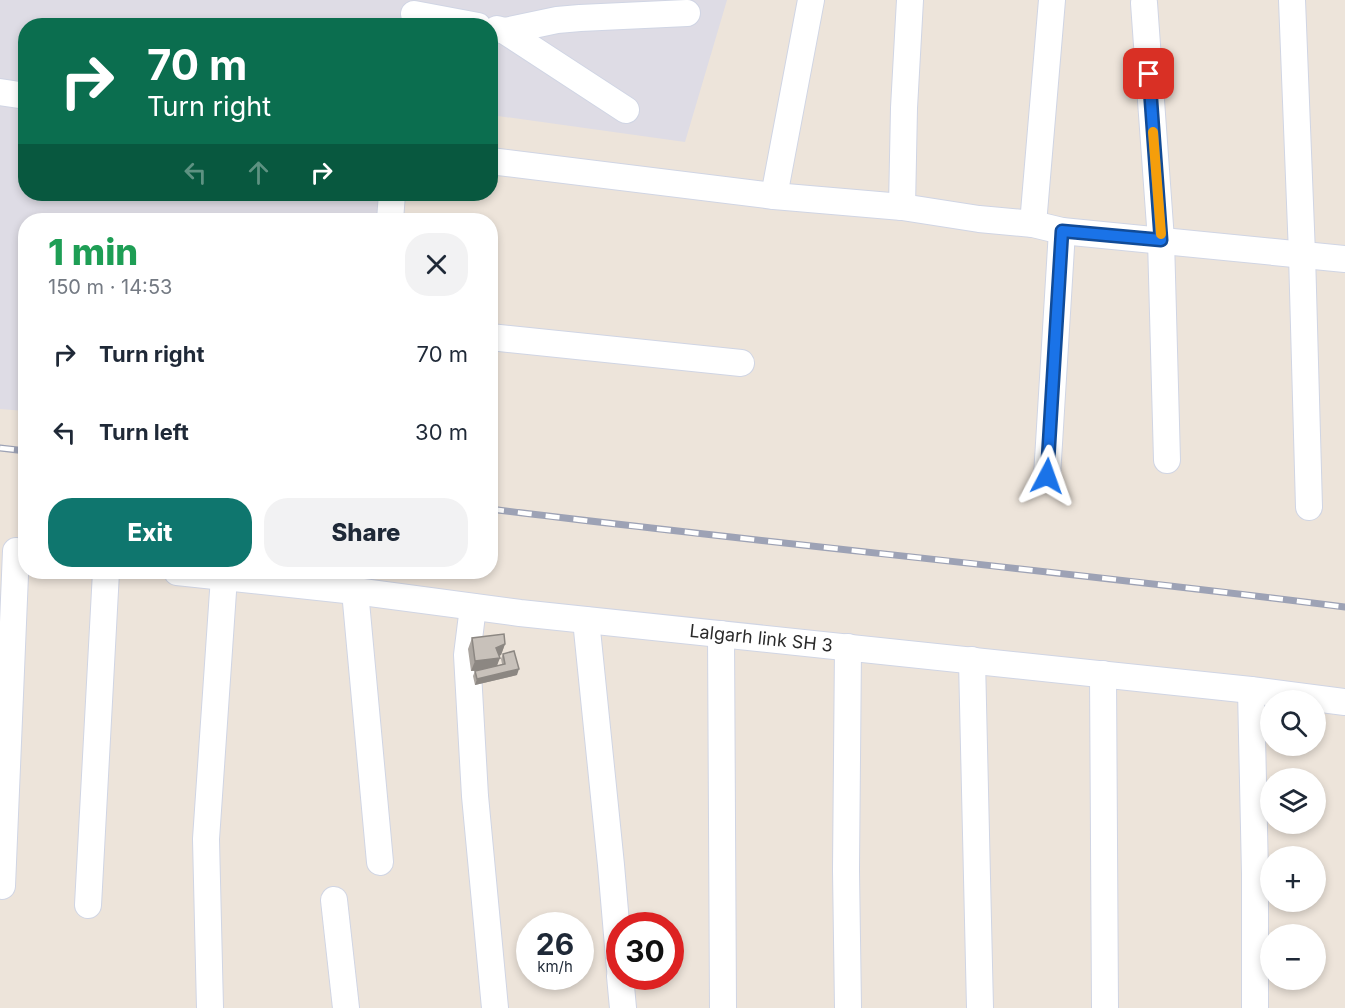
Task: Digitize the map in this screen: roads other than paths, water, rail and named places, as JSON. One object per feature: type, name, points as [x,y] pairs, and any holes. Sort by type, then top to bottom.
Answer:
[{"type":"street","points":[[774,196],[811,0]]},
{"type":"street","points":[[902,207],[904,108],[910,0]]},
{"type":"street","points":[[1034,224],[1052,0]]},
{"type":"street","points":[[1292,0],[1309,507]]},
{"type":"street","points":[[1144,3],[1161,240],[1167,460]]},
{"type":"street","points":[[414,13],[439,18]]},
{"type":"street","points":[[498,30],[557,20],[687,13]]},
{"type":"street","points":[[498,30],[626,110]]},
{"type":"street","points":[[0,92],[18,95]]},
{"type":"street","points":[[498,162],[774,196],[902,207],[979,219],[1034,224],[1062,231],[1345,259]]},
{"type":"street","points":[[1047,476],[1062,231]]},
{"type":"street","points":[[498,338],[741,363]]},
{"type":"street","points":[[2,886],[14,551]]},
{"type":"street","points":[[88,906],[106,579]]},
{"type":"street","points":[[210,1008],[206,839],[224,579]]},
{"type":"street","name":"Lalgarh link SH 3","points":[[243,579],[586,620],[1103,674],[1345,702]]},
{"type":"street","points":[[355,591],[380,862]]},
{"type":"street","points":[[472,607],[467,656],[475,796],[495,1008]]},
{"type":"street","points":[[586,620],[615,912]]},
{"type":"street","points":[[721,634],[723,1008]]},
{"type":"street","points":[[848,647],[846,858],[848,1008]]},
{"type":"street","points":[[972,660],[980,1008]]},
{"type":"street","points":[[1103,674],[1105,1008]]},
{"type":"street","points":[[1251,690],[1255,1008]]},
{"type":"street","points":[[334,900],[346,1008]]},
{"type":"street","points":[[621,990],[622,1008]]},
{"type":"railway","points":[[0,448],[18,450]]},
{"type":"railway","points":[[498,510],[1345,607]]}]
